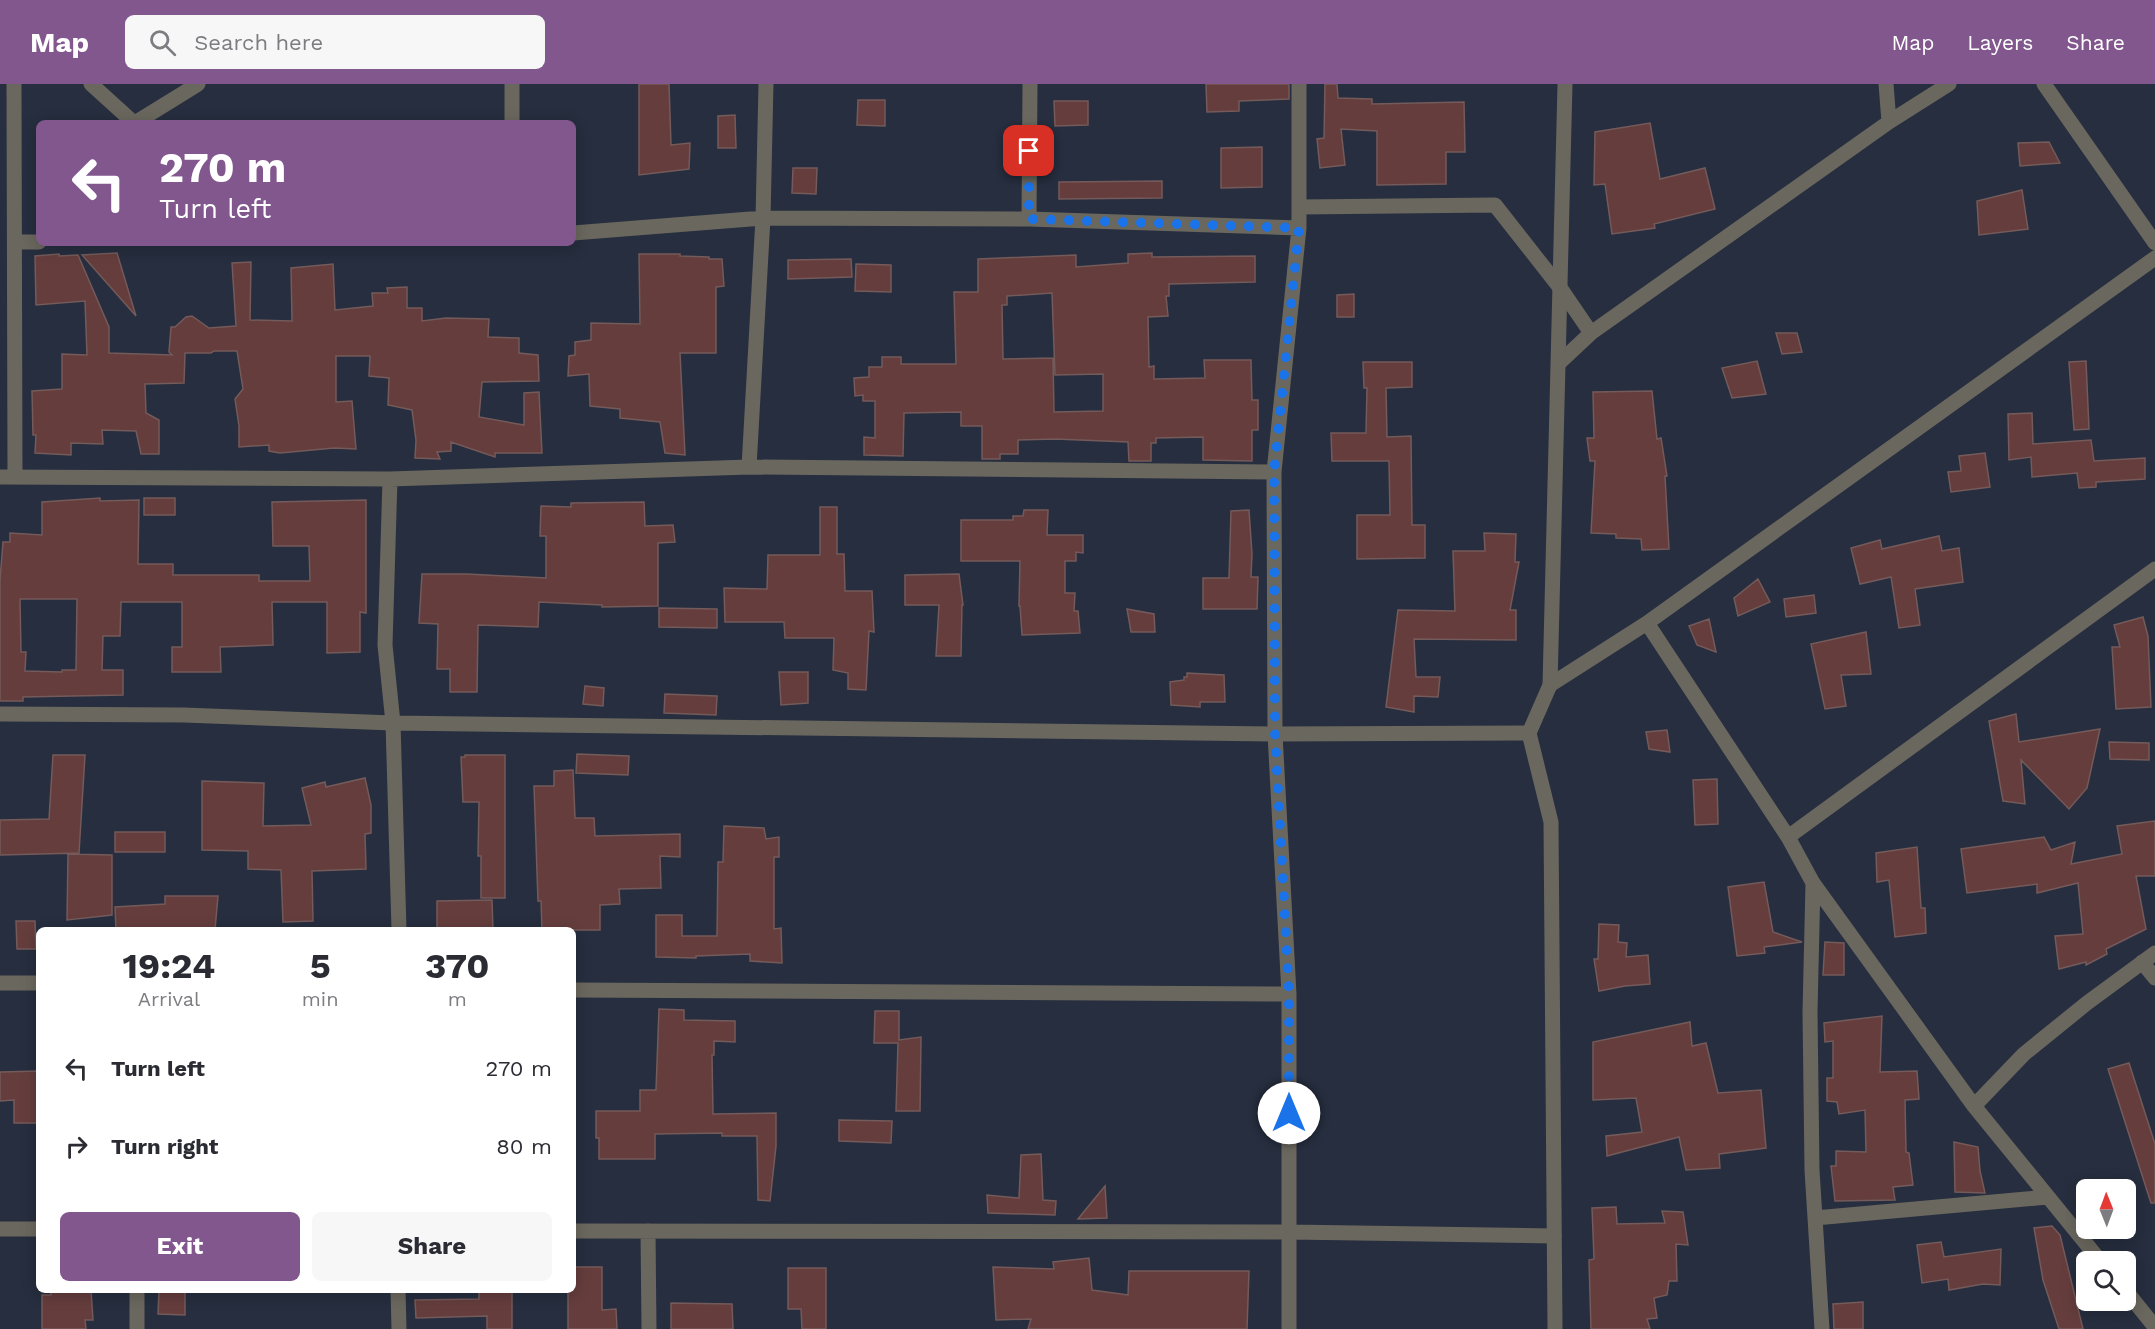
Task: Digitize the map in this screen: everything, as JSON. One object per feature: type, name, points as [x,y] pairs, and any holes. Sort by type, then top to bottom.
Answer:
[{"type":"street","points":[[14,84],[15,242],[8,477],[390,479],[749,467],[1274,472]]},
{"type":"street","points":[[91,84],[132,120]]},
{"type":"street","points":[[140,120],[198,84]]},
{"type":"street","points":[[512,84],[512,120]]},
{"type":"street","points":[[749,467],[764,218],[766,84]]},
{"type":"street","points":[[1029,219],[1030,84]]},
{"type":"street","points":[[1289,1329],[1289,994],[1275,734],[1274,472],[1299,228],[1299,84]]},
{"type":"street","points":[[1555,1329],[1551,822],[1529,733],[1550,685],[1565,84]]},
{"type":"street","points":[[1886,84],[1889,122]]},
{"type":"street","points":[[1559,363],[1591,333],[1889,122],[1948,84]]},
{"type":"street","points":[[2044,84],[2155,243]]},
{"type":"street","points":[[1299,207],[1495,205],[1561,289],[1591,333]]},
{"type":"street","points":[[576,233],[764,218],[1029,219],[1299,228]]},
{"type":"street","points":[[15,242],[36,242]]},
{"type":"street","points":[[1550,685],[1647,623],[2155,258]]},
{"type":"street","points":[[390,479],[385,645],[393,723],[399,927]]},
{"type":"street","points":[[1788,837],[2155,569]]},
{"type":"street","points":[[1647,623],[1788,837],[1813,883],[1974,1106],[2092,1251]]},
{"type":"street","points":[[0,714],[184,715],[393,723],[1275,734],[1529,733]]},
{"type":"street","points":[[1813,883],[1810,1012],[1812,1170],[1822,1329]]},
{"type":"street","points":[[1974,1106],[2024,1054],[2155,953]]},
{"type":"street","points":[[2142,962],[2155,978]]},
{"type":"street","points":[[0,982],[36,983]]},
{"type":"street","points":[[576,990],[1289,994]]},
{"type":"street","points":[[1815,1218],[2047,1197]]},
{"type":"street","points":[[0,1229],[36,1229]]},
{"type":"street","points":[[576,1231],[1290,1232],[1554,1236]]},
{"type":"street","points":[[648,1231],[649,1329]]},
{"type":"street","points":[[137,1293],[137,1329]]},
{"type":"street","points":[[398,1293],[399,1329]]},
{"type":"street","points":[[2136,1303],[2155,1327]]},
{"type":"building","points":[[639,84],[669,84],[671,145],[690,143],[689,169],[639,175]]},
{"type":"building","points":[[1206,84],[1289,84],[1289,99],[1239,101],[1239,111],[1207,112]]},
{"type":"building","points":[[1325,84],[1337,84],[1338,98],[1372,99],[1372,104],[1464,102],[1465,152],[1446,152],[1446,184],[1377,185],[1377,131],[1341,129],[1345,165],[1320,168],[1317,139],[1324,138]]},
{"type":"building","points":[[858,100],[885,100],[885,126],[857,125]]},
{"type":"building","points":[[1054,101],[1088,101],[1088,125],[1055,126]]},
{"type":"building","points":[[735,115],[736,148],[718,148],[718,116]]},
{"type":"building","points":[[1650,123],[1660,179],[1705,168],[1715,209],[1654,224],[1655,228],[1612,234],[1605,184],[1594,185],[1595,132]]},
{"type":"building","points":[[2049,142],[2060,163],[2020,166],[2018,143]]},
{"type":"building","points":[[1262,147],[1262,187],[1221,188],[1221,148]]},
{"type":"building","points":[[793,168],[817,168],[816,194],[792,193]]},
{"type":"building","points":[[1162,181],[1162,198],[1059,199],[1059,182]]},
{"type":"building","points":[[2022,190],[2028,229],[1979,235],[1977,201]]},
{"type":"building","points":[[117,253],[136,316],[82,255]]},
{"type":"building","points":[[1152,253],[1152,257],[1255,256],[1255,282],[1169,284],[1169,296],[1166,296],[1168,316],[1148,317],[1149,367],[1154,366],[1154,379],[1205,378],[1204,360],[1251,360],[1252,400],[1258,400],[1258,430],[1252,430],[1252,461],[1203,460],[1203,437],[1156,438],[1156,443],[1151,443],[1151,461],[1129,461],[1128,442],[1055,439],[1018,440],[1018,454],[1000,454],[1000,459],[982,459],[982,426],[961,426],[961,412],[904,413],[903,456],[864,455],[864,437],[875,438],[875,401],[863,401],[863,395],[855,396],[854,378],[869,377],[869,367],[882,367],[882,357],[901,357],[901,364],[956,364],[954,292],[978,292],[978,259],[1076,255],[1076,267],[1128,263],[1128,254]],"holes":[[[1052,293],[1055,375],[1103,374],[1103,411],[1054,412],[1053,358],[1003,359],[1002,305],[1007,305],[1007,296]]]},
{"type":"building","points":[[59,254],[59,256],[78,255],[109,327],[109,353],[172,355],[169,352],[171,327],[175,327],[186,317],[192,316],[209,328],[236,326],[232,263],[251,262],[250,320],[292,321],[291,268],[333,264],[335,310],[373,306],[372,293],[388,293],[387,288],[407,287],[407,308],[422,308],[422,321],[446,318],[489,319],[488,337],[519,338],[519,353],[538,355],[539,381],[482,382],[479,417],[524,425],[524,393],[539,392],[542,453],[495,453],[495,457],[451,442],[451,451],[437,452],[440,459],[415,458],[416,440],[412,410],[388,405],[389,378],[369,376],[370,356],[336,356],[336,402],[352,401],[356,449],[334,448],[280,453],[269,451],[269,445],[239,447],[235,399],[243,389],[237,351],[214,351],[185,353],[184,383],[145,384],[146,413],[159,420],[159,454],[141,454],[136,431],[102,430],[103,444],[71,443],[71,455],[35,453],[36,435],[33,435],[32,391],[62,389],[62,354],[87,355],[85,301],[36,305],[35,256]]},
{"type":"building","points":[[639,254],[680,254],[680,256],[722,259],[724,286],[716,287],[716,353],[680,353],[685,455],[665,453],[660,422],[620,418],[620,409],[590,406],[589,374],[568,376],[569,356],[575,355],[575,342],[591,340],[591,323],[640,324]]},
{"type":"building","points":[[851,259],[852,277],[788,279],[788,260]]},
{"type":"building","points":[[856,264],[891,265],[891,292],[855,291]]},
{"type":"building","points":[[1354,294],[1354,317],[1337,317],[1337,295]]},
{"type":"building","points":[[1776,333],[1797,333],[1802,352],[1782,354]]},
{"type":"building","points":[[1757,361],[1766,394],[1732,398],[1722,368]]},
{"type":"building","points":[[2086,361],[2089,429],[2074,430],[2069,362]]},
{"type":"building","points":[[1363,362],[1412,362],[1412,387],[1386,388],[1387,437],[1411,436],[1412,525],[1425,525],[1425,558],[1357,559],[1357,515],[1390,515],[1389,461],[1332,461],[1331,433],[1366,433],[1367,388],[1364,388]]},
{"type":"building","points":[[1652,391],[1657,439],[1661,438],[1667,476],[1665,476],[1669,549],[1642,550],[1641,539],[1616,538],[1616,534],[1591,533],[1595,461],[1590,461],[1587,438],[1594,438],[1593,392]]},
{"type":"building","points":[[2032,413],[2033,444],[2091,440],[2094,461],[2145,458],[2145,479],[2096,482],[2096,487],[2079,488],[2077,473],[2032,477],[2031,457],[2009,460],[2008,414]]},
{"type":"building","points":[[1985,453],[1990,487],[1951,492],[1948,472],[1961,471],[1959,456]]},
{"type":"building","points":[[100,498],[100,501],[139,500],[138,564],[173,564],[173,575],[259,575],[259,581],[310,581],[309,546],[273,546],[272,502],[366,500],[366,613],[360,612],[360,652],[327,653],[327,602],[272,602],[273,645],[220,647],[221,672],[172,672],[172,647],[182,647],[182,602],[121,602],[120,636],[103,636],[102,670],[123,670],[123,695],[23,697],[23,701],[0,701],[0,580],[3,542],[10,542],[10,533],[42,535],[42,502]],"holes":[[[20,599],[77,599],[76,670],[25,671],[26,652],[21,652]]]},
{"type":"building","points":[[144,498],[175,498],[175,515],[144,515]]},
{"type":"building","points":[[644,502],[645,526],[673,525],[675,542],[658,543],[658,606],[602,607],[602,605],[539,602],[538,627],[478,625],[477,692],[450,692],[450,669],[437,669],[438,624],[419,623],[422,574],[546,578],[546,536],[540,536],[541,506],[571,507],[571,503]]},
{"type":"building","points":[[820,507],[837,507],[837,554],[844,554],[845,591],[872,591],[874,632],[869,631],[866,690],[848,689],[848,673],[833,670],[834,638],[785,638],[784,622],[725,622],[724,588],[767,589],[768,555],[820,555]]},
{"type":"building","points":[[1024,510],[1048,510],[1047,535],[1083,535],[1083,553],[1076,552],[1076,561],[1065,561],[1065,593],[1075,593],[1074,611],[1078,611],[1080,633],[1022,635],[1019,606],[1020,561],[961,561],[961,520],[1013,520],[1013,516],[1023,516]]},
{"type":"building","points":[[1249,510],[1251,577],[1258,577],[1257,609],[1203,609],[1203,578],[1229,578],[1231,511]]},
{"type":"building","points":[[1484,533],[1516,534],[1515,562],[1519,562],[1510,610],[1516,610],[1516,640],[1414,639],[1416,677],[1440,677],[1438,697],[1414,696],[1414,712],[1386,707],[1398,610],[1455,611],[1453,551],[1485,551]]},
{"type":"building","points":[[1939,536],[1942,551],[1959,548],[1963,582],[1915,589],[1920,625],[1899,628],[1891,577],[1860,584],[1851,548],[1880,540],[1882,549]]},
{"type":"building","points":[[959,574],[963,605],[961,656],[936,656],[939,605],[905,605],[905,575]]},
{"type":"building","points":[[1758,579],[1770,602],[1738,616],[1734,598]]},
{"type":"building","points":[[1814,595],[1816,613],[1786,617],[1784,599]]},
{"type":"building","points":[[659,608],[717,609],[717,628],[659,627]]},
{"type":"building","points":[[1127,609],[1154,614],[1155,632],[1131,632]]},
{"type":"building","points":[[2143,617],[2148,636],[2151,707],[2116,709],[2112,647],[2120,647],[2114,625]]},
{"type":"building","points":[[1709,619],[1716,652],[1697,645],[1689,626]]},
{"type":"building","points":[[1866,632],[1871,674],[1841,675],[1846,706],[1825,709],[1811,644]]},
{"type":"building","points":[[779,672],[808,672],[808,703],[781,705]]},
{"type":"building","points":[[1187,673],[1224,675],[1225,702],[1200,702],[1200,707],[1171,705],[1170,682],[1184,680]]},
{"type":"building","points":[[585,686],[604,688],[603,706],[583,704]]},
{"type":"building","points":[[665,694],[717,696],[716,715],[664,713]]},
{"type":"building","points":[[2016,714],[2019,742],[2100,729],[2087,788],[2069,809],[2021,760],[2025,804],[2003,801],[1989,721]]},
{"type":"building","points":[[1667,730],[1670,752],[1649,749],[1646,732]]},
{"type":"building","points":[[2109,742],[2149,743],[2149,760],[2110,759]]},
{"type":"building","points":[[577,754],[629,756],[628,775],[576,773]]},
{"type":"building","points":[[53,755],[85,755],[79,853],[0,855],[0,820],[49,819]]},
{"type":"building","points":[[465,755],[505,755],[505,898],[481,898],[481,856],[478,856],[479,802],[463,802],[461,757]]},
{"type":"building","points":[[573,770],[575,818],[594,818],[595,836],[680,834],[680,857],[660,856],[661,888],[619,889],[620,904],[600,905],[600,930],[542,927],[541,901],[538,901],[534,786],[554,786],[554,771]]},
{"type":"building","points":[[365,778],[371,805],[371,833],[365,834],[366,869],[312,871],[313,921],[283,922],[281,870],[248,869],[248,851],[202,850],[202,781],[264,783],[263,826],[311,825],[302,788],[325,782],[326,787]]},
{"type":"building","points":[[1717,779],[1718,824],[1695,825],[1693,780]]},
{"type":"building","points":[[2155,821],[2155,876],[2136,876],[2146,929],[2106,949],[2107,954],[2086,965],[2086,962],[2059,969],[2055,936],[2083,934],[2078,883],[2037,893],[2037,884],[1967,893],[1961,849],[2044,837],[2051,850],[2075,842],[2071,864],[2122,854],[2117,826]]},
{"type":"building","points":[[724,826],[764,828],[766,839],[779,837],[779,857],[774,857],[774,929],[781,928],[782,963],[750,961],[750,954],[696,956],[696,958],[656,957],[656,915],[682,915],[682,936],[717,936],[718,862],[723,862]]},
{"type":"building","points":[[115,832],[165,832],[165,852],[115,852]]},
{"type":"building","points":[[1917,847],[1921,908],[1925,908],[1926,933],[1895,937],[1889,880],[1877,882],[1876,853]]},
{"type":"building","points":[[68,854],[112,855],[112,915],[67,920]]},
{"type":"building","points":[[1764,882],[1773,932],[1802,942],[1764,947],[1765,953],[1737,956],[1728,887]]},
{"type":"building","points":[[165,896],[218,896],[215,927],[116,927],[115,907],[165,904]]},
{"type":"building","points":[[492,900],[493,927],[437,927],[437,901]]},
{"type":"building","points":[[16,921],[35,921],[36,949],[17,949]]},
{"type":"building","points":[[1599,924],[1619,925],[1618,942],[1627,943],[1626,957],[1648,955],[1650,984],[1599,991],[1594,959],[1598,959]]},
{"type":"building","points":[[1825,942],[1844,943],[1844,975],[1823,975]]},
{"type":"building","points":[[659,1009],[684,1010],[684,1020],[735,1021],[735,1042],[714,1041],[714,1055],[712,1055],[713,1114],[776,1113],[776,1146],[770,1201],[758,1200],[757,1136],[722,1136],[722,1133],[655,1134],[655,1159],[599,1159],[596,1111],[640,1111],[640,1090],[656,1090]]},
{"type":"building","points":[[875,1011],[899,1011],[899,1040],[921,1037],[920,1111],[896,1111],[898,1043],[874,1043]]},
{"type":"building","points":[[1882,1016],[1880,1072],[1917,1071],[1919,1099],[1905,1100],[1906,1152],[1909,1153],[1913,1185],[1893,1187],[1895,1200],[1835,1201],[1831,1166],[1836,1166],[1836,1151],[1866,1152],[1865,1110],[1839,1114],[1837,1102],[1827,1101],[1827,1078],[1833,1078],[1833,1041],[1825,1042],[1824,1023]]},
{"type":"building","points":[[1690,1022],[1692,1046],[1706,1043],[1718,1093],[1761,1090],[1766,1148],[1719,1154],[1720,1168],[1686,1170],[1679,1137],[1607,1156],[1606,1136],[1642,1132],[1636,1098],[1593,1100],[1593,1042]]},
{"type":"building","points":[[2129,1063],[2155,1144],[2155,1203],[2151,1203],[2108,1069]]},
{"type":"building","points":[[36,1071],[36,1123],[14,1123],[14,1100],[0,1101],[0,1072]]},
{"type":"building","points":[[839,1120],[892,1121],[891,1143],[839,1141]]},
{"type":"building","points":[[1954,1142],[1978,1147],[1985,1193],[1955,1192]]},
{"type":"building","points":[[1041,1154],[1043,1200],[1056,1201],[1055,1215],[988,1213],[987,1195],[1019,1198],[1021,1155]]},
{"type":"building","points":[[1105,1186],[1107,1218],[1078,1219],[1091,1203]]},
{"type":"building","points":[[1616,1207],[1617,1224],[1665,1223],[1662,1211],[1683,1212],[1688,1245],[1676,1244],[1677,1281],[1669,1281],[1667,1295],[1654,1298],[1657,1318],[1647,1319],[1650,1329],[1591,1329],[1589,1260],[1594,1259],[1592,1208]]},
{"type":"building","points":[[2052,1226],[2060,1235],[2076,1300],[2076,1311],[2079,1311],[2083,1329],[2059,1329],[2043,1280],[2034,1228]]},
{"type":"building","points":[[1941,1242],[1944,1257],[2001,1249],[2000,1285],[1983,1284],[1949,1290],[1948,1279],[1922,1283],[1917,1245]]},
{"type":"building","points":[[1089,1258],[1092,1290],[1128,1295],[1129,1271],[1249,1271],[1247,1329],[1028,1329],[1031,1319],[996,1320],[993,1267],[1054,1269],[1053,1262]]},
{"type":"building","points":[[576,1267],[602,1267],[602,1310],[616,1309],[617,1329],[568,1329],[568,1293],[576,1293]]},
{"type":"building","points":[[788,1268],[826,1268],[826,1329],[802,1329],[801,1309],[788,1309]]},
{"type":"building","points":[[51,1293],[91,1293],[93,1320],[85,1320],[86,1329],[42,1329],[42,1295],[51,1295]]},
{"type":"building","points":[[159,1293],[185,1293],[185,1315],[158,1314]]},
{"type":"building","points":[[479,1293],[512,1293],[512,1329],[487,1329],[487,1316],[416,1318],[415,1300],[479,1299]]},
{"type":"building","points":[[1863,1302],[1863,1329],[1834,1329],[1833,1304]]},
{"type":"building","points":[[671,1303],[732,1304],[733,1329],[671,1329]]},
{"type":"route","points":[[1029,151],[1029,219],[1299,228],[1274,472],[1275,734],[1289,994],[1289,1113]]}]
